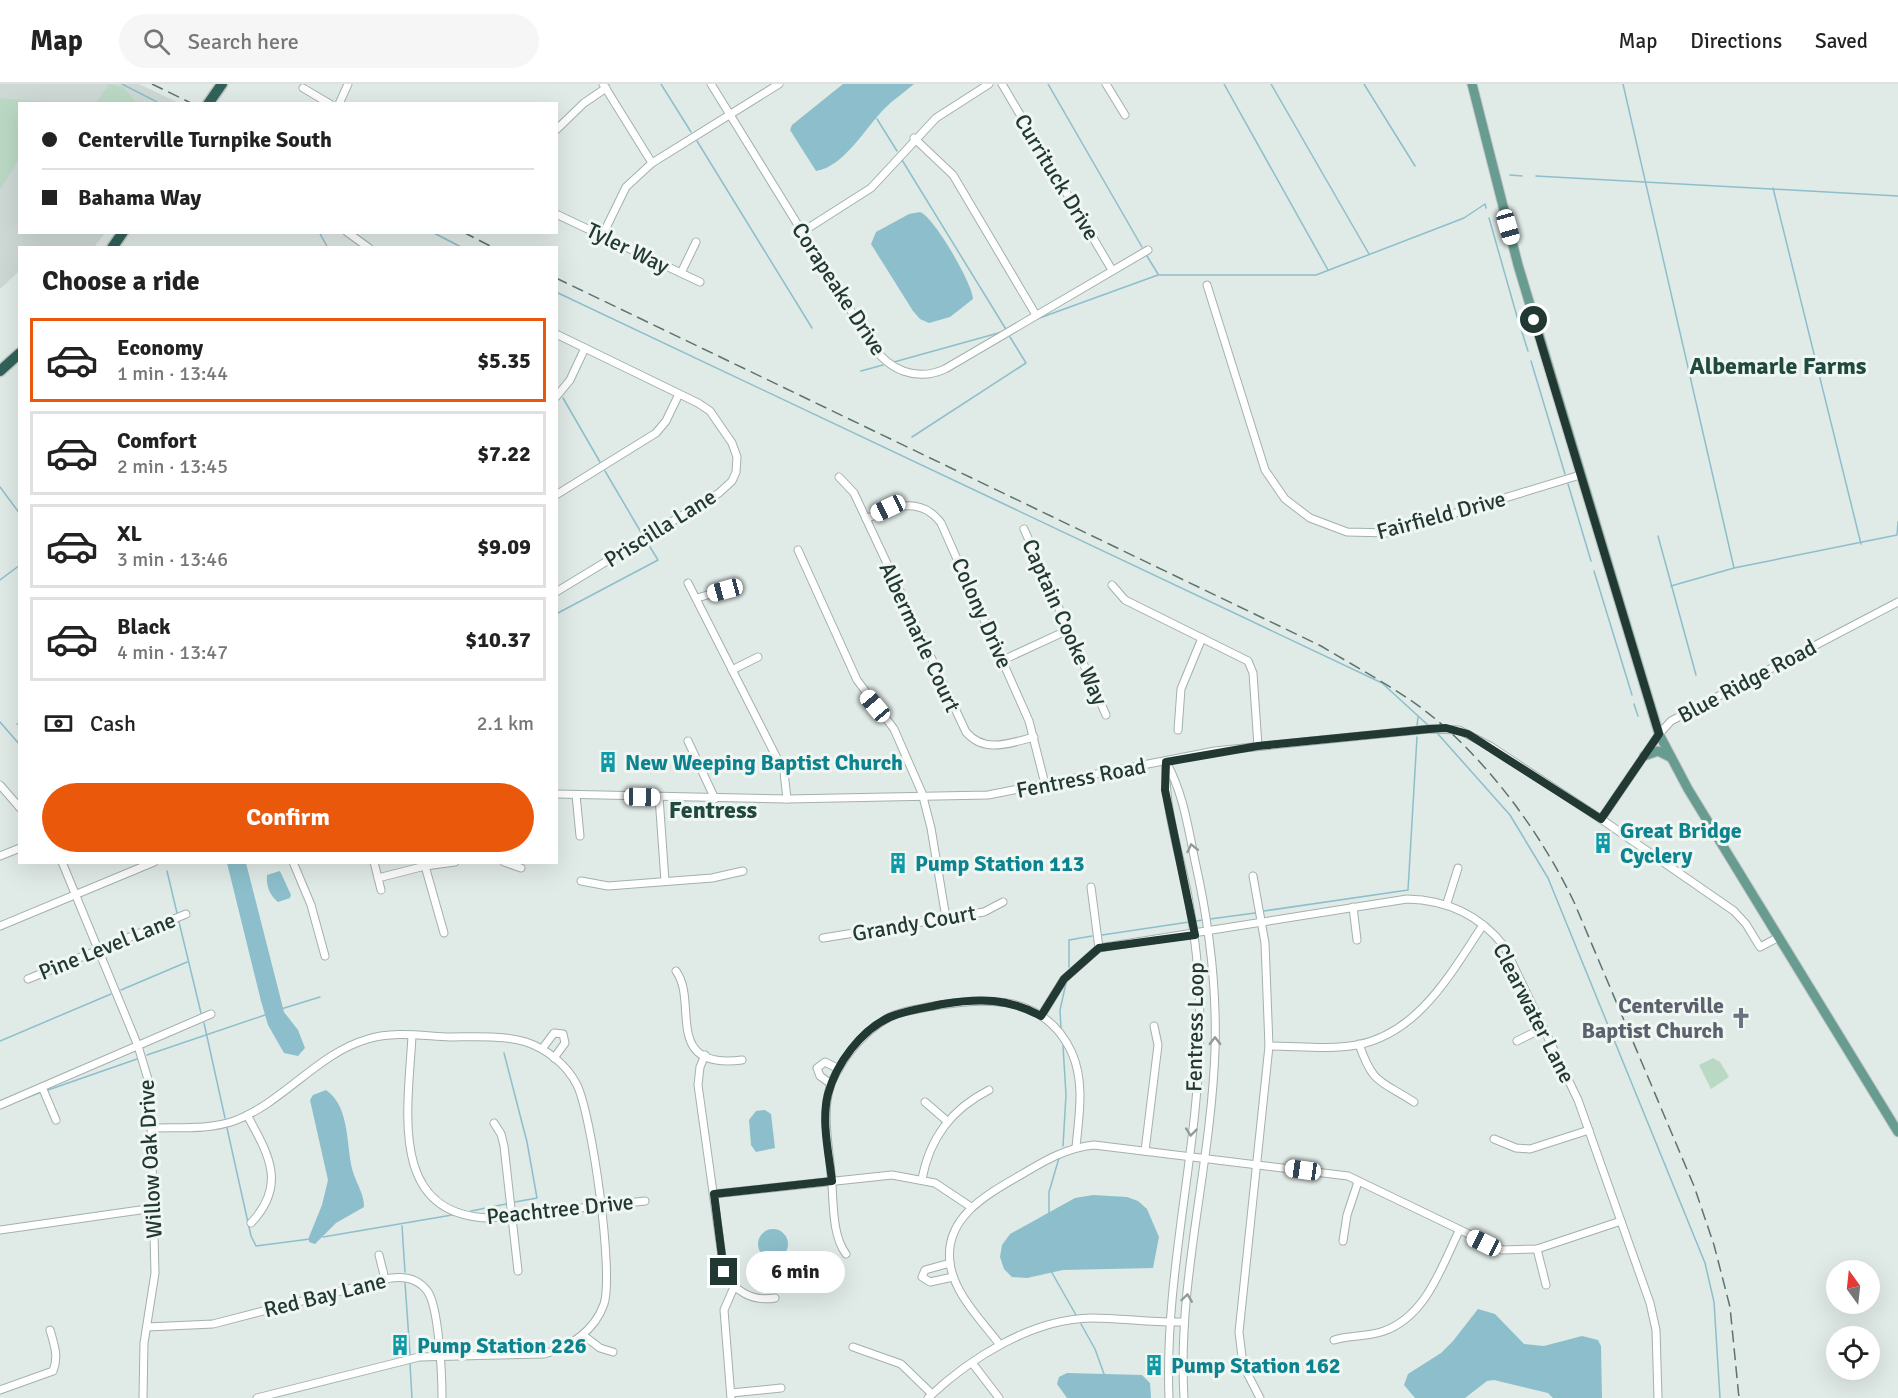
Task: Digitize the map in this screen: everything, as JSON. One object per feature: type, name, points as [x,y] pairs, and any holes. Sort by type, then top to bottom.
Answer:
[{"type":"highway","points":[[209,102],[222,84]]},
{"type":"highway","points":[[0,371],[18,355]]},
{"type":"main road","points":[[1472,84],[1506,220],[1580,475],[1659,734],[1670,757],[1898,1132]]},
{"type":"main road","points":[[1644,756],[1658,751],[1670,757]]},
{"type":"street","points":[[340,102],[348,84]]},
{"type":"street","name":"Corapeake Drive","points":[[711,84],[879,355],[900,371],[918,375],[939,372],[1148,250]]},
{"type":"street","points":[[603,234],[626,187],[652,163],[779,84]]},
{"type":"street","points":[[802,232],[871,188],[914,138],[942,113],[989,84]]},
{"type":"street","name":"Currituck Drive","points":[[1002,84],[1112,270]]},
{"type":"street","points":[[1106,84],[1125,115]]},
{"type":"street","points":[[558,128],[604,86],[652,163]]},
{"type":"street","points":[[303,88],[327,102]]},
{"type":"street","points":[[914,138],[953,175],[1036,315]]},
{"type":"street","name":"Tyler Way","points":[[558,215],[603,234],[700,282]]},
{"type":"street","points":[[350,234],[366,246]]},
{"type":"street","points":[[681,273],[696,242]]},
{"type":"street","name":"Fairfield Drive","points":[[1207,285],[1264,470],[1285,499],[1310,518],[1347,532],[1389,533],[1580,475]]},
{"type":"street","name":"Priscilla Lane","points":[[558,335],[710,411],[732,443],[738,464],[732,481],[719,493],[558,591]]},
{"type":"street","points":[[558,395],[570,380],[585,348]]},
{"type":"street","points":[[558,494],[656,433],[666,421],[679,394]]},
{"type":"street","name":"Albermarle Court","points":[[839,477],[854,493],[966,732],[976,742],[990,746],[1034,737]]},
{"type":"street","name":"Colony Drive","points":[[866,519],[888,508],[905,505],[921,508],[938,519],[1003,660],[1034,737],[1045,784]]},
{"type":"street","name":"Captain Cooke Way","points":[[1024,530],[1106,714]]},
{"type":"street","points":[[798,550],[857,680],[894,729],[924,798],[946,918]]},
{"type":"street","points":[[688,583],[784,772],[787,799]]},
{"type":"street","points":[[1112,585],[1125,600],[1243,657],[1251,667],[1258,746]]},
{"type":"street","points":[[697,598],[725,590]]},
{"type":"street","name":"Blue Ridge Road","points":[[1601,819],[1659,734],[1671,721],[1898,602]]},
{"type":"street","points":[[1003,660],[1068,630]]},
{"type":"street","points":[[1178,730],[1181,689],[1202,638]]},
{"type":"street","points":[[732,670],[758,657]]},
{"type":"street","name":"Fentress Road","points":[[558,794],[715,799],[924,798],[988,795],[1258,746],[1429,729],[1459,730],[1490,746],[1601,819],[1734,911],[1746,924],[1760,948],[1779,937]]},
{"type":"street","points":[[688,741],[715,799]]},
{"type":"street","name":"Fentress Loop","points":[[1166,762],[1177,782],[1209,931],[1215,988],[1215,1052],[1183,1322],[1184,1398]]},
{"type":"street","name":"Fentress Loop","points":[[1166,762],[1165,790],[1195,935],[1200,1029],[1189,1156],[1169,1323],[1169,1398]]},
{"type":"street","points":[[0,785],[18,806]]},
{"type":"street","points":[[576,795],[580,836]]},
{"type":"street","points":[[658,797],[665,881]]},
{"type":"street","points":[[0,856],[18,849]]},
{"type":"street","name":"Willow Oak Drive","points":[[63,864],[138,1046],[150,1086],[153,1128],[155,1273],[143,1363],[143,1398]]},
{"type":"street","points":[[0,926],[149,864]]},
{"type":"street","points":[[294,864],[311,905],[325,956]]},
{"type":"street","points":[[374,864],[381,890]]},
{"type":"street","points":[[378,878],[440,864]]},
{"type":"street","points":[[510,864],[521,868]]},
{"type":"street","points":[[425,866],[444,933]]},
{"type":"street","points":[[1447,903],[1458,868]]},
{"type":"street","points":[[581,881],[598,886],[726,876],[743,871]]},
{"type":"street","points":[[1253,876],[1268,976],[1269,1046],[1239,1332],[1244,1365],[1259,1398]]},
{"type":"street","points":[[1041,1016],[1064,979],[1099,948],[1091,887]]},
{"type":"street","name":"Clearwater Lane","points":[[1099,948],[1195,935],[1407,899],[1447,903],[1470,914],[1504,946],[1589,1130],[1654,1317],[1658,1398]]},
{"type":"street","name":"Grandy Court","points":[[823,938],[989,910],[1002,902]]},
{"type":"street","points":[[1353,907],[1357,940]]},
{"type":"street","name":"Pine Level Lane","points":[[28,979],[186,914]]},
{"type":"street","points":[[1269,1046],[1337,1047],[1359,1044],[1393,1031],[1427,1004],[1483,925]]},
{"type":"street","points":[[676,971],[681,980],[687,1033],[694,1047],[705,1055],[726,1061],[741,1060]]},
{"type":"street","points":[[846,1254],[839,1242],[826,1108],[831,1084],[839,1069],[868,1032],[889,1017],[959,1002],[996,1000],[1016,1004],[1041,1016],[1059,1033],[1071,1051],[1079,1074],[1080,1104],[1076,1147]]},
{"type":"street","points":[[0,1105],[211,1014]]},
{"type":"street","points":[[1145,1151],[1158,1045],[1154,1026]]},
{"type":"street","points":[[1517,1041],[1543,1029]]},
{"type":"street","points":[[542,1049],[554,1033],[563,1034],[566,1043],[554,1058]]},
{"type":"street","points":[[153,1128],[209,1126],[247,1115],[356,1043],[378,1036],[412,1035],[526,1042],[542,1049],[554,1058],[569,1073],[582,1098],[601,1206],[608,1288],[600,1312],[583,1335],[560,1350],[539,1355],[439,1356],[409,1359],[257,1398]]},
{"type":"street","name":"Peachtree Drive","points":[[412,1035],[408,1145],[418,1178],[433,1197],[456,1212],[477,1218],[645,1201]]},
{"type":"street","points":[[1359,1044],[1370,1073],[1414,1102]]},
{"type":"street","points":[[705,1055],[700,1067],[698,1085],[724,1272],[734,1287],[748,1296],[775,1298]]},
{"type":"street","points":[[831,1084],[820,1076],[817,1068],[825,1062],[839,1069]]},
{"type":"street","points":[[42,1087],[56,1120]]},
{"type":"street","points":[[922,1179],[931,1148],[947,1121],[959,1108],[989,1090]]},
{"type":"street","points":[[926,1102],[947,1121]]},
{"type":"street","points":[[247,1115],[268,1154],[272,1172],[272,1186],[265,1207],[251,1223]]},
{"type":"street","points":[[494,1123],[503,1140],[518,1271]]},
{"type":"street","points":[[1494,1139],[1516,1148],[1530,1149],[1589,1130]]},
{"type":"street","points":[[1000,1345],[953,1277],[950,1252],[956,1230],[970,1207],[1054,1155],[1076,1147],[1094,1145],[1257,1163],[1348,1176],[1459,1231],[1503,1250],[1537,1249],[1621,1221]]},
{"type":"street","points":[[714,1194],[892,1175],[922,1179],[948,1190],[970,1207]]},
{"type":"street","points":[[1343,1240],[1347,1215],[1358,1182]]},
{"type":"street","points":[[0,1230],[154,1208]]},
{"type":"street","points":[[1334,1340],[1382,1332],[1393,1328],[1414,1312],[1426,1297],[1459,1231]]},
{"type":"street","points":[[1537,1249],[1546,1285]]},
{"type":"street","points":[[379,1255],[385,1279]]},
{"type":"street","points":[[950,1263],[925,1270],[922,1277],[930,1282],[953,1277]]},
{"type":"street","name":"Red Bay Lane","points":[[147,1327],[213,1324],[385,1279],[411,1279],[429,1293],[435,1315],[442,1398]]},
{"type":"street","points":[[734,1287],[724,1310],[731,1396],[781,1388]]},
{"type":"street","points":[[853,1347],[902,1364],[911,1370],[930,1396],[1000,1345],[1040,1327],[1069,1320],[1094,1318],[1183,1322]]},
{"type":"street","points":[[0,1390],[53,1371],[56,1363],[56,1350],[50,1329]]},
{"type":"street","points":[[583,1335],[600,1348],[613,1352]]},
{"type":"street","points":[[973,1364],[999,1398]]},
{"type":"shaded area","points":[[0,84],[139,84],[177,102],[18,102],[18,234],[104,234],[95,246],[18,246],[18,272],[0,289]]},
{"type":"green space","points":[[109,84],[123,87],[136,102],[97,102]]},
{"type":"green space","points":[[0,98],[44,102],[18,102],[18,161],[0,190]]},
{"type":"green space","points":[[1713,1058],[1720,1062],[1729,1077],[1711,1089],[1699,1065]]},
{"type":"water","points":[[843,84],[914,84],[885,108],[854,145],[836,162],[816,171],[790,130],[792,125]]},
{"type":"water","points":[[920,212],[934,225],[951,251],[966,279],[973,299],[950,317],[929,323],[920,319],[913,311],[871,244],[876,232],[909,214]]},
{"type":"water","points":[[227,864],[246,864],[284,1012],[298,1030],[305,1048],[298,1056],[284,1053],[268,1025]]},
{"type":"water","points":[[280,871],[291,895],[290,898],[278,902],[269,890],[267,875]]},
{"type":"water","points":[[326,1090],[340,1107],[344,1118],[351,1165],[364,1207],[336,1223],[315,1244],[309,1242],[309,1237],[322,1205],[328,1180],[310,1100],[313,1095]]},
{"type":"water","points":[[765,1110],[771,1114],[775,1148],[756,1152],[751,1145],[749,1120],[756,1111]]},
{"type":"water","points":[[1093,1195],[1127,1197],[1138,1201],[1147,1209],[1159,1237],[1153,1268],[1063,1270],[1027,1278],[1012,1277],[1004,1269],[1000,1257],[1002,1245],[1010,1234],[1075,1198]]},
{"type":"water","points":[[773,1229],[779,1230],[787,1238],[787,1250],[779,1258],[773,1259],[767,1258],[759,1250],[758,1244],[759,1238],[767,1230]]},
{"type":"water","points":[[1478,1309],[1495,1314],[1524,1344],[1544,1346],[1582,1336],[1598,1340],[1601,1346],[1602,1398],[1553,1398],[1548,1393],[1494,1380],[1487,1381],[1465,1398],[1415,1398],[1404,1385],[1408,1374],[1441,1353]]},
{"type":"water","points":[[1067,1373],[1142,1375],[1150,1383],[1151,1398],[1067,1398],[1057,1384],[1059,1377]]},
{"type":"waterway","points":[[122,84],[157,102]]},
{"type":"waterway","points":[[661,84],[691,132]]},
{"type":"waterway","points":[[1048,84],[1142,247]]},
{"type":"waterway","points":[[1224,84],[1328,270]]},
{"type":"waterway","points":[[1271,84],[1369,254]]},
{"type":"waterway","points":[[1364,84],[1415,166]]},
{"type":"waterway","points":[[1623,84],[1734,568]]},
{"type":"waterway","points":[[877,119],[897,151]]},
{"type":"waterway","points":[[697,141],[812,328]]},
{"type":"waterway","points":[[902,160],[1007,331]]},
{"type":"waterway","points":[[1510,175],[1522,176]]},
{"type":"waterway","points":[[1536,176],[1898,196]]},
{"type":"waterway","points":[[1773,188],[1861,544]]},
{"type":"waterway","points":[[1034,320],[1158,275],[1316,275],[1464,218],[1485,204],[1486,208]]},
{"type":"waterway","points":[[1489,218],[1518,320]]},
{"type":"waterway","points":[[320,234],[327,246]]},
{"type":"waterway","points":[[436,234],[459,246]]},
{"type":"waterway","points":[[1147,256],[1158,274]]},
{"type":"waterway","points":[[558,293],[1382,683],[1429,726]]},
{"type":"waterway","points":[[1521,329],[1528,351]]},
{"type":"waterway","points":[[894,362],[1002,332]]},
{"type":"waterway","points":[[912,437],[1026,363],[1010,337]]},
{"type":"waterway","points":[[1531,361],[1565,474]]},
{"type":"waterway","points":[[861,371],[883,365]]},
{"type":"waterway","points":[[563,398],[600,462]]},
{"type":"waterway","points":[[605,471],[642,534]]},
{"type":"waterway","points":[[1568,484],[1591,561]]},
{"type":"waterway","points":[[0,487],[18,511]]},
{"type":"waterway","points":[[1671,586],[1734,568],[1897,535],[1898,522]]},
{"type":"waterway","points":[[1658,536],[1696,675]]},
{"type":"waterway","points":[[558,613],[658,560],[647,542]]},
{"type":"waterway","points":[[0,580],[18,566]]},
{"type":"waterway","points":[[1594,571],[1632,695]]},
{"type":"waterway","points":[[1634,704],[1638,716]]},
{"type":"waterway","points":[[1417,726],[1418,717]]},
{"type":"waterway","points":[[0,722],[18,743]]},
{"type":"waterway","points":[[1438,734],[1510,815],[1548,878],[1705,1263],[1714,1302],[1720,1398]]},
{"type":"waterway","points":[[1264,911],[1408,890],[1417,737]]},
{"type":"waterway","points":[[167,871],[177,913]]},
{"type":"waterway","points":[[1210,919],[1255,913]]},
{"type":"waterway","points":[[1196,921],[1203,920]]},
{"type":"waterway","points":[[179,922],[201,1013]]},
{"type":"waterway","points":[[1102,935],[1189,922]]},
{"type":"waterway","points":[[1069,967],[1069,940],[1092,936]]},
{"type":"waterway","points":[[121,990],[187,962]]},
{"type":"waterway","points":[[1061,1029],[1060,1010],[1066,983]]},
{"type":"waterway","points":[[0,1041],[111,994]]},
{"type":"waterway","points":[[281,1009],[320,997]]},
{"type":"waterway","points":[[147,1055],[265,1015]]},
{"type":"waterway","points":[[204,1023],[225,1118]]},
{"type":"waterway","points":[[1063,1046],[1066,1095],[1063,1146]]},
{"type":"waterway","points":[[504,1053],[527,1142],[537,1198],[515,1202]]},
{"type":"waterway","points":[[48,1090],[137,1059]]},
{"type":"waterway","points":[[15,1102],[39,1093]]},
{"type":"waterway","points":[[227,1128],[251,1236],[256,1246],[310,1239]]},
{"type":"waterway","points":[[1049,1213],[1049,1192],[1059,1158]]},
{"type":"waterway","points":[[471,1211],[506,1204]]},
{"type":"waterway","points":[[323,1237],[452,1215]]},
{"type":"waterway","points":[[402,1226],[405,1272]]},
{"type":"waterway","points":[[1051,1271],[1076,1315]]},
{"type":"waterway","points":[[405,1283],[410,1354]]},
{"type":"waterway","points":[[1081,1324],[1095,1349],[1104,1374]]},
{"type":"waterway","points":[[410,1364],[412,1398]]},
{"type":"railway","points":[[152,84],[189,102]]},
{"type":"railway","points":[[467,234],[490,246]]},
{"type":"railway","points":[[558,279],[1321,646],[1402,695],[1447,729],[1485,768],[1519,810],[1549,855],[1574,902],[1694,1186],[1714,1245],[1730,1307],[1739,1398]]},
{"type":"place","name":"New Weeping Baptist Church","points":[[608,762]]},
{"type":"place","name":"Great Bridge Cyclery","points":[[1603,843]]},
{"type":"place","name":"Pump Station 113","points":[[898,863]]},
{"type":"place","name":"Centerville Baptist Church","points":[[1741,1018]]},
{"type":"place","name":"Pump Station 226","points":[[400,1345]]},
{"type":"place","name":"Pump Station 162","points":[[1154,1365]]},
{"type":"district","name":"Albemarle Farms","points":[[1778,366]]},
{"type":"district","name":"Fentress","points":[[713,810]]},
{"type":"route","points":[[724,1272],[714,1194],[832,1181],[826,1121],[831,1084],[857,1042],[879,1024],[889,1017],[905,1012],[984,999],[1016,1004],[1041,1016],[1048,1001],[1064,979],[1099,948],[1195,935],[1165,790],[1166,762],[1258,746],[1429,729],[1455,729],[1490,746],[1601,819],[1659,734],[1534,320]]}]
